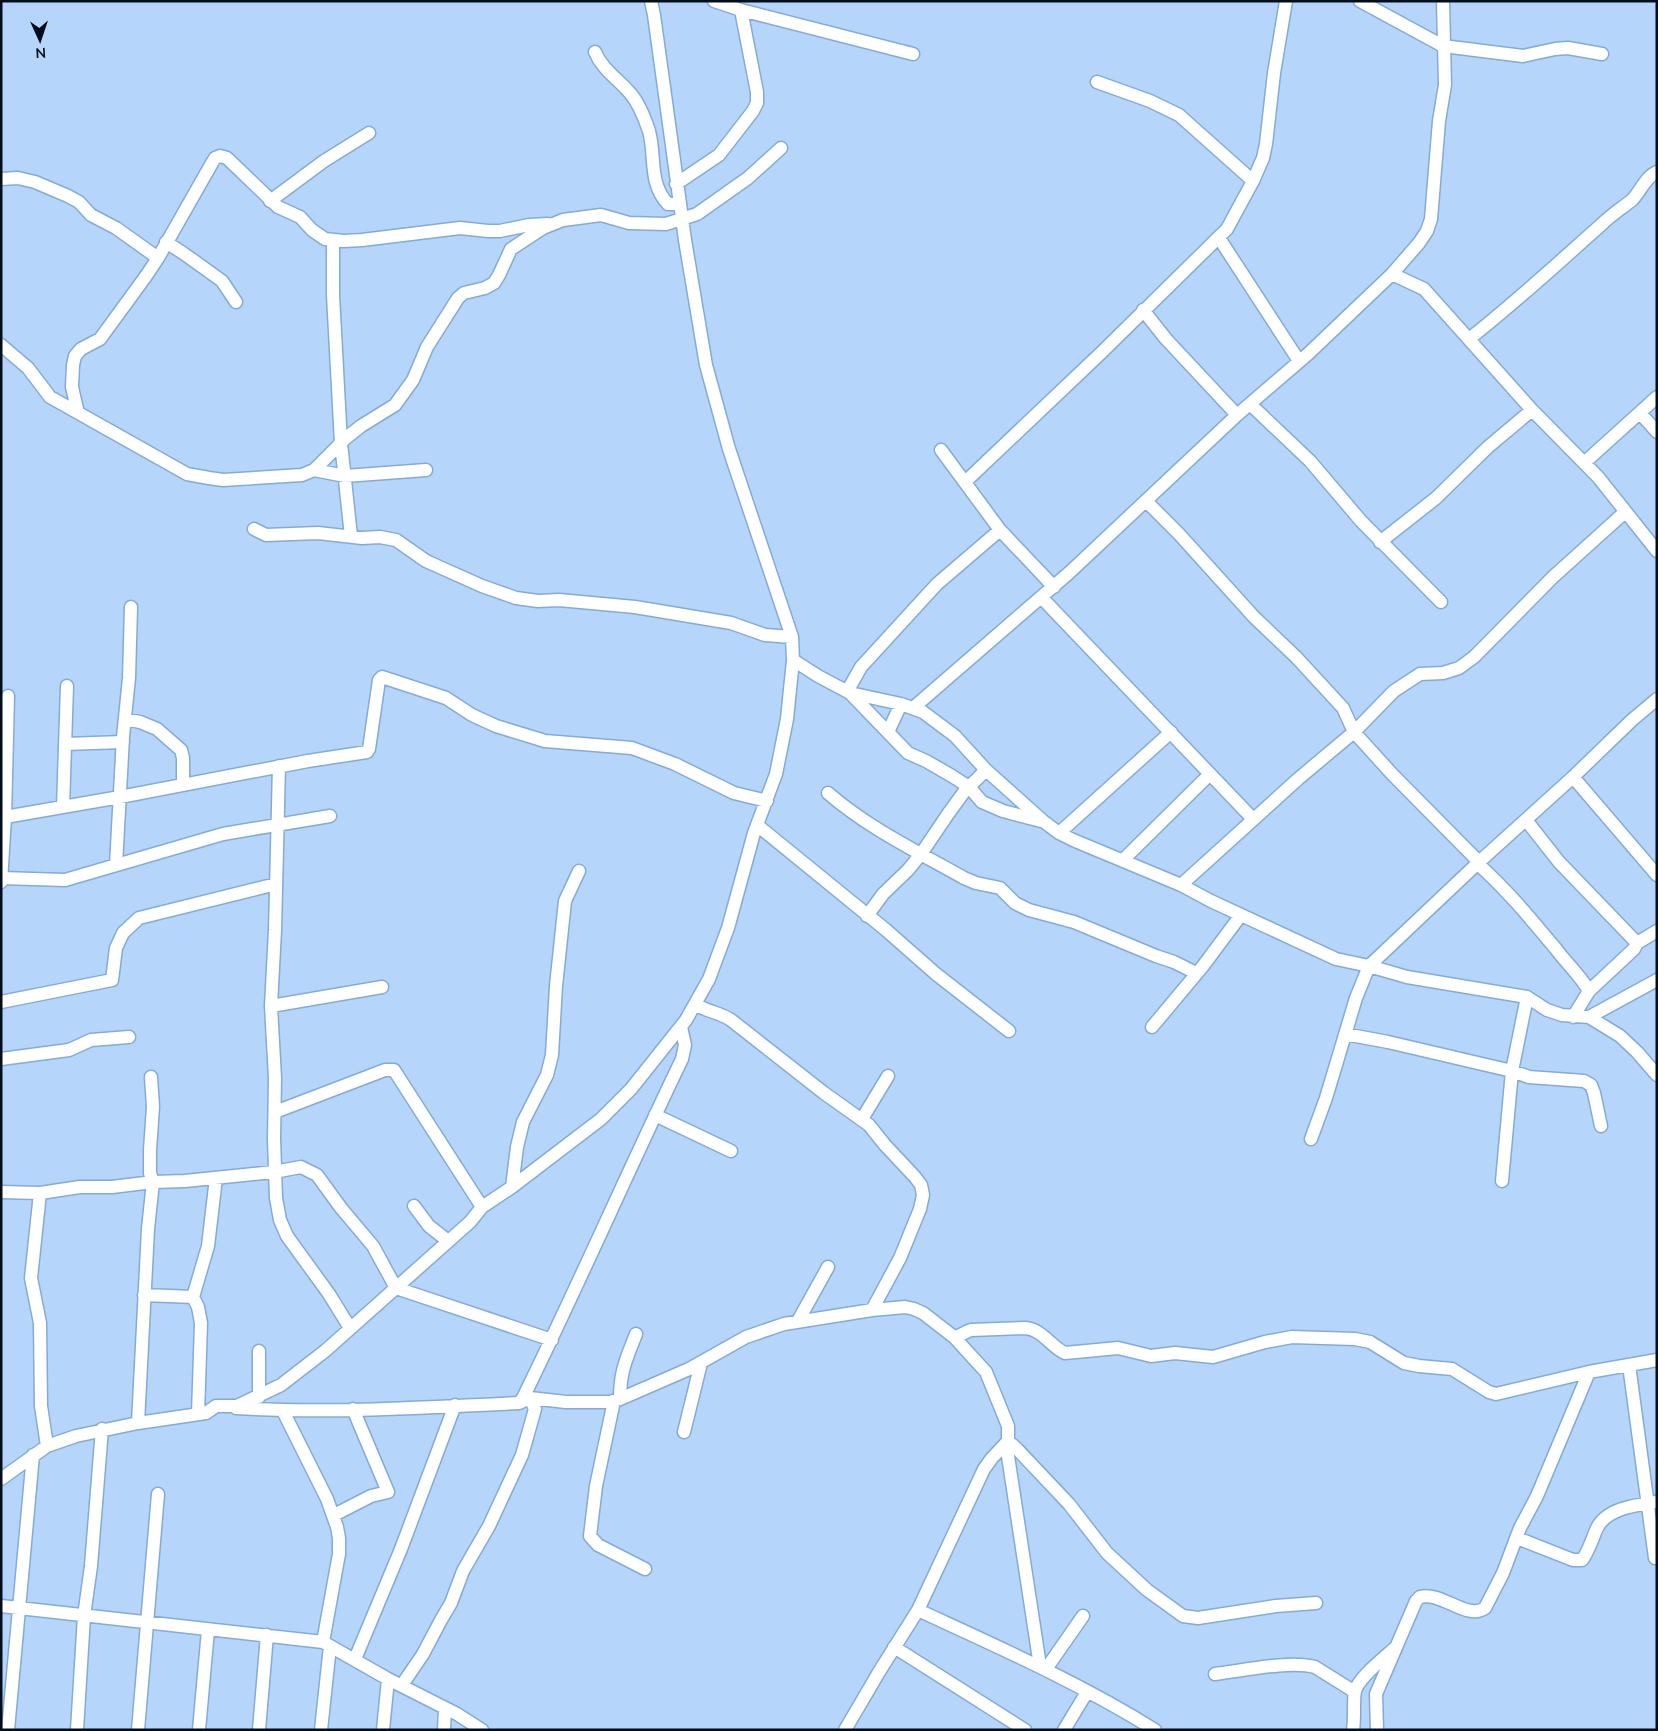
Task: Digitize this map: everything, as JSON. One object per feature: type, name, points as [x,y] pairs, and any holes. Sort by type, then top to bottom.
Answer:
[{"type":"street","points":[[1,1478],[46,1446],[76,1436],[138,1422],[206,1413],[216,1406],[237,1406],[281,1386],[396,1288],[470,1222],[482,1207],[512,1187],[602,1119],[631,1089],[681,1027],[709,979],[722,946],[757,825],[767,801],[782,748],[793,660],[792,637],[749,511],[712,389],[703,350],[676,184],[651,1]]},
{"type":"street","points":[[714,1],[741,10],[913,54]]},
{"type":"street","points":[[965,482],[1102,352],[1227,229],[1252,181],[1266,144],[1274,73],[1286,1]]},
{"type":"street","points":[[1360,1],[1443,46],[1523,56],[1568,48],[1602,54]]},
{"type":"street","points":[[888,732],[907,706],[1042,598],[1237,414],[1299,362],[1392,274],[1419,244],[1431,219],[1439,121],[1445,85],[1443,1]]},
{"type":"street","points":[[676,184],[719,155],[757,103],[757,92],[741,10]]},
{"type":"street","points":[[595,52],[599,61],[632,95],[649,130],[658,192],[668,204],[679,204]]},
{"type":"street","points":[[1097,82],[1150,101],[1179,115],[1252,181]]},
{"type":"street","points":[[270,201],[324,162],[369,133]]},
{"type":"street","points":[[1,345],[28,368],[50,397],[187,474],[223,480],[302,475],[314,470],[361,426],[395,405],[413,380],[427,347],[458,298],[464,293],[485,288],[494,283],[511,249],[543,228],[579,217],[601,215],[629,223],[666,224],[697,214],[748,178],[781,148]]},
{"type":"street","points":[[78,412],[72,387],[75,356],[81,349],[100,339],[158,258],[212,163],[220,156],[227,158],[278,208],[300,217],[312,230],[325,239],[362,240],[460,228],[500,231],[529,225],[553,224]]},
{"type":"street","points":[[1469,339],[1485,328],[1571,253],[1603,222],[1631,200],[1639,192],[1646,180],[1657,172]]},
{"type":"street","points":[[1,179],[18,178],[35,182],[68,196],[79,202],[91,215],[116,228],[158,258]]},
{"type":"street","points":[[1219,238],[1299,362]]},
{"type":"street","points":[[333,240],[333,295],[341,443],[351,536]]},
{"type":"street","points":[[166,242],[222,281],[236,302]]},
{"type":"street","points":[[1392,274],[1424,289],[1532,410],[1598,477],[1657,551]]},
{"type":"street","points":[[1143,310],[1166,338],[1237,414]]},
{"type":"street","points":[[1584,463],[1657,397]]},
{"type":"street","points":[[1250,404],[1318,470],[1338,497],[1380,542],[1441,602]]},
{"type":"street","points":[[1380,542],[1436,498],[1488,447],[1532,410]]},
{"type":"street","points":[[1640,413],[1657,432]]},
{"type":"street","points":[[941,450],[1000,530],[1054,587]]},
{"type":"street","points":[[314,470],[345,476],[426,470]]},
{"type":"street","points":[[1146,501],[1179,534],[1254,617],[1296,657],[1343,708],[1354,732],[1540,929],[1581,978],[1589,991]]},
{"type":"street","points":[[1181,885],[1253,819],[1354,732],[1394,691],[1420,674],[1443,673],[1459,668],[1474,657],[1553,578],[1625,512]]},
{"type":"street","points":[[254,529],[266,535],[297,533],[380,537],[396,540],[426,561],[482,586],[516,598],[635,607],[731,623],[765,635],[792,637]]},
{"type":"street","points":[[849,691],[861,666],[937,584],[1000,530]]},
{"type":"street","points":[[1042,598],[1253,819]]},
{"type":"street","points":[[116,865],[123,742],[129,678],[131,607]]},
{"type":"street","points":[[793,660],[818,676],[849,691],[907,706],[938,722],[955,736],[986,770],[1043,822],[1059,833],[1181,885],[1336,959],[1407,977],[1526,997],[1547,1010],[1573,1017],[1589,1017],[1657,980]]},
{"type":"street","points":[[6,817],[279,766],[367,752],[379,680],[382,678],[446,698],[472,715],[496,726],[545,741],[632,748],[675,764],[734,792],[767,801]]},
{"type":"street","points":[[63,807],[67,686]]},
{"type":"street","points":[[849,691],[908,753],[932,765],[969,788],[982,802],[1002,811],[1043,822]]},
{"type":"street","points":[[1,882],[6,817],[8,696]]},
{"type":"street","points":[[1311,1139],[1326,1098],[1356,998],[1369,966],[1632,720],[1657,699]]},
{"type":"street","points":[[125,719],[140,722],[157,729],[181,750],[183,758],[183,784]]},
{"type":"street","points":[[1059,833],[1171,732]]},
{"type":"street","points":[[65,744],[123,742]]},
{"type":"street","points":[[279,766],[271,1006],[275,1112],[274,1172],[280,1220],[287,1236],[329,1294],[350,1328]]},
{"type":"street","points":[[867,916],[883,894],[908,870],[948,814],[986,770]]},
{"type":"street","points":[[1123,860],[1210,774]]},
{"type":"street","points":[[1573,777],[1657,875]]},
{"type":"street","points":[[828,793],[849,812],[921,854],[964,878],[976,883],[1000,888],[1015,903],[1029,910],[1074,922],[1174,962],[1196,973]]},
{"type":"street","points":[[1,878],[65,880],[223,834],[330,816]]},
{"type":"street","points":[[1526,820],[1559,862],[1637,943]]},
{"type":"street","points":[[757,825],[936,974],[1008,1031]]},
{"type":"street","points":[[512,1187],[517,1147],[523,1122],[547,1075],[552,1055],[556,986],[565,902],[579,871]]},
{"type":"street","points":[[1,1002],[112,980],[116,948],[122,933],[139,918],[276,884]]},
{"type":"street","points":[[1152,1027],[1241,915]]},
{"type":"street","points":[[1573,1017],[1589,991],[1634,949],[1637,943],[1657,931]]},
{"type":"street","points":[[271,1006],[382,987]]},
{"type":"street","points":[[1502,1181],[1512,1071],[1526,997]]},
{"type":"street","points":[[696,1004],[704,1010],[721,1013],[824,1093],[862,1119],[921,1185],[923,1195],[920,1209],[900,1258],[872,1310]]},
{"type":"street","points":[[1589,1017],[1620,1036],[1657,1075]]},
{"type":"street","points":[[525,1401],[524,1398],[685,1052],[681,1027]]},
{"type":"street","points":[[1345,1034],[1388,1042],[1512,1071],[1530,1077],[1584,1081],[1591,1085],[1601,1126]]},
{"type":"street","points":[[1,1059],[69,1050],[92,1040],[129,1037]]},
{"type":"street","points":[[275,1112],[385,1070],[394,1070],[482,1207]]},
{"type":"street","points":[[862,1119],[888,1076]]},
{"type":"street","points":[[138,1422],[144,1295],[153,1182],[150,1174],[153,1107],[151,1077]]},
{"type":"street","points":[[655,1115],[731,1151]]},
{"type":"street","points":[[1,1192],[40,1193],[80,1187],[112,1187],[153,1182],[185,1181],[274,1172],[301,1167],[317,1175],[372,1246],[396,1288],[552,1340]]},
{"type":"street","points":[[198,1414],[201,1323],[198,1307],[193,1297],[208,1246],[216,1178]]},
{"type":"street","points":[[40,1193],[31,1278],[40,1323],[41,1406],[46,1446]]},
{"type":"street","points":[[414,1206],[430,1226],[448,1241]]},
{"type":"street","points":[[798,1321],[828,1267]]},
{"type":"street","points":[[144,1295],[193,1297]]},
{"type":"street","points":[[216,1406],[283,1411],[525,1401],[617,1400],[701,1363],[746,1337],[798,1321],[872,1310],[905,1307],[914,1309],[923,1313],[954,1338],[978,1362],[989,1378],[1008,1426],[1008,1456],[1043,1668]]},
{"type":"street","points":[[954,1338],[960,1337],[964,1332],[971,1330],[1026,1328],[1034,1329],[1065,1353],[1118,1348],[1151,1356],[1175,1354],[1213,1357],[1265,1342],[1292,1337],[1355,1339],[1370,1342],[1404,1363],[1452,1369],[1489,1392],[1496,1394],[1589,1372],[1657,1360]]},
{"type":"street","points":[[636,1334],[622,1370],[617,1400],[596,1486],[590,1536],[598,1545],[645,1568]]},
{"type":"street","points":[[258,1397],[259,1351]]},
{"type":"street","points":[[684,1432],[701,1363]]},
{"type":"street","points":[[1629,1365],[1653,1503],[1655,1558]]},
{"type":"street","points":[[1377,1730],[1376,1694],[1416,1602],[1420,1597],[1432,1596],[1464,1609],[1481,1611],[1485,1608],[1503,1573],[1520,1528],[1537,1496],[1589,1372]]},
{"type":"street","points":[[402,1685],[423,1654],[451,1603],[463,1571],[489,1526],[522,1455],[535,1409],[525,1401]]},
{"type":"street","points":[[354,1659],[402,1549],[455,1405]]},
{"type":"street","points":[[334,1515],[371,1496],[388,1492],[353,1409]]},
{"type":"street","points":[[283,1411],[327,1499],[334,1515],[339,1538],[339,1554],[327,1644],[321,1730]]},
{"type":"street","points":[[77,1730],[84,1616],[91,1566],[102,1429]]},
{"type":"street","points":[[1008,1441],[1018,1449],[1069,1504],[1107,1553],[1147,1590],[1183,1616],[1198,1618],[1276,1606],[1316,1603]]},
{"type":"street","points":[[845,1730],[918,1610],[984,1469],[1008,1441]]},
{"type":"street","points":[[8,1730],[33,1455]]},
{"type":"street","points":[[138,1730],[158,1494]]},
{"type":"street","points":[[1516,1538],[1573,1560],[1582,1560],[1598,1526],[1606,1516],[1629,1507],[1653,1503]]},
{"type":"street","points":[[1,1606],[267,1635],[327,1644],[482,1730]]},
{"type":"street","points":[[918,1610],[1043,1668],[1123,1710],[1156,1730]]},
{"type":"street","points":[[1043,1668],[1083,1616]]},
{"type":"street","points":[[199,1730],[208,1630]]},
{"type":"street","points":[[259,1730],[267,1635]]},
{"type":"street","points":[[894,1647],[1025,1730]]},
{"type":"street","points":[[1353,1730],[1355,1692],[1358,1685],[1362,1679],[1397,1647]]},
{"type":"street","points":[[1215,1674],[1282,1666],[1308,1665],[1315,1667],[1355,1692]]},
{"type":"street","points":[[383,1730],[388,1679]]},
{"type":"street","points":[[1064,1730],[1088,1692]]},
{"type":"street","points":[[444,1730],[445,1708]]}]
